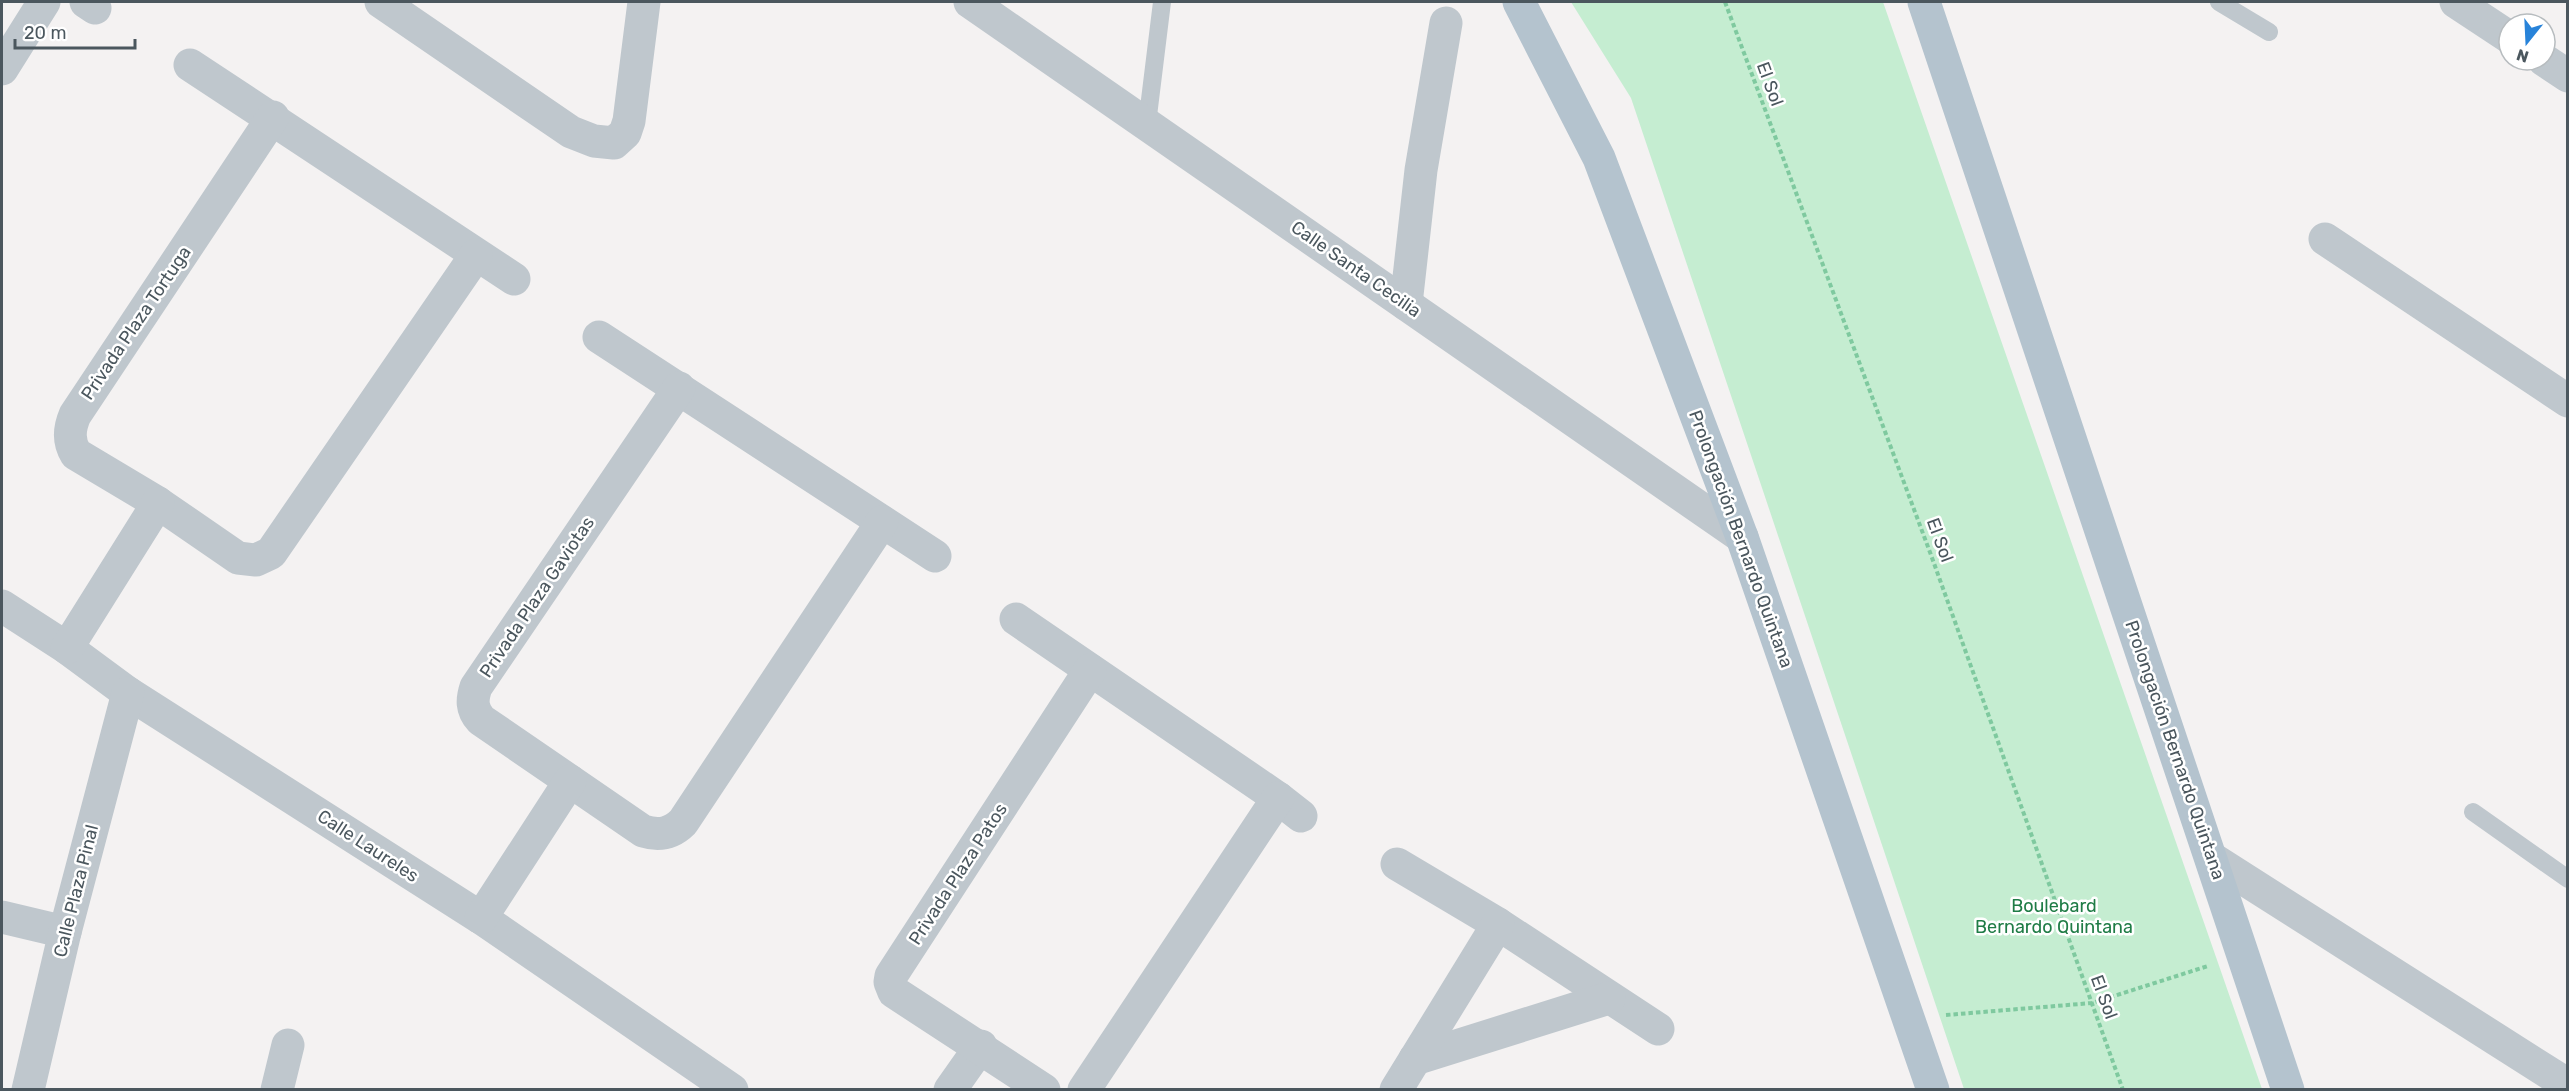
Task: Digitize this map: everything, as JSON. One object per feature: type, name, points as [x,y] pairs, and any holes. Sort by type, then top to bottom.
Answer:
[{"type":"main road","name":"Prolongación Bernardo Quintana","points":[[1519,2],[1599,158],[1742,537],[1906,1018],[1933,1089]]},
{"type":"main road","name":"Prolongación Bernardo Quintana","points":[[1924,2],[2288,1089]]},
{"type":"street","points":[[2,69],[44,2]]},
{"type":"street","points":[[381,2],[571,132],[594,141],[614,143],[625,133],[629,121],[644,2]]},
{"type":"street","name":"Calle Santa Cecilia","points":[[970,2],[1742,537]]},
{"type":"street","points":[[2456,2],[2497,29]]},
{"type":"street","points":[[1406,304],[1421,170],[1446,23]]},
{"type":"street","points":[[190,65],[273,117],[514,279]]},
{"type":"street","name":"Privada Plaza Tortuga","points":[[273,117],[75,415],[70,425],[71,445],[76,454],[158,503],[238,558],[256,560],[271,553],[476,255]]},
{"type":"street","points":[[2325,240],[2568,401]]},
{"type":"street","points":[[599,337],[935,556]]},
{"type":"street","name":"Privada Plaza Gaviotas","points":[[679,388],[476,687],[473,695],[475,714],[481,720],[643,831],[653,834],[676,829],[882,522]]},
{"type":"street","points":[[67,648],[158,503]]},
{"type":"street","name":"Calle Laureles","points":[[2,606],[67,648],[128,693],[481,918],[732,1089]]},
{"type":"street","points":[[1016,619],[1290,807],[1084,1089]]},
{"type":"street","name":"Privada Plaza Patos","points":[[1044,1089],[981,1046],[894,992],[890,982],[891,976],[1090,670]]},
{"type":"street","name":"Calle Plaza Pinal","points":[[28,1089],[65,932],[128,693]]},
{"type":"street","points":[[481,918],[570,781]]},
{"type":"street","points":[[2211,858],[2568,1085]]},
{"type":"street","points":[[1397,864],[1498,924],[1658,1029]]},
{"type":"street","points":[[2,917],[65,932]]},
{"type":"street","points":[[1396,1089],[1498,924]]},
{"type":"street","points":[[1415,1059],[1609,998]]},
{"type":"street","points":[[276,1089],[288,1045]]},
{"type":"street","points":[[950,1089],[981,1046]]},
{"type":"lane","points":[[1147,124],[1162,2]]},
{"type":"lane","points":[[2219,2],[2269,32]]},
{"type":"lane","points":[[2473,812],[2568,879]]},
{"type":"path","name":"El Sol","points":[[1725,2],[1927,544],[2124,1089]]},
{"type":"path","points":[[1906,1018],[2092,1004],[2243,955]]},
{"type":"green space","name":"Boulebard Bernardo Quintana","points":[[1571,2],[1883,2],[2262,1089],[1964,1089],[1631,98]]}]
